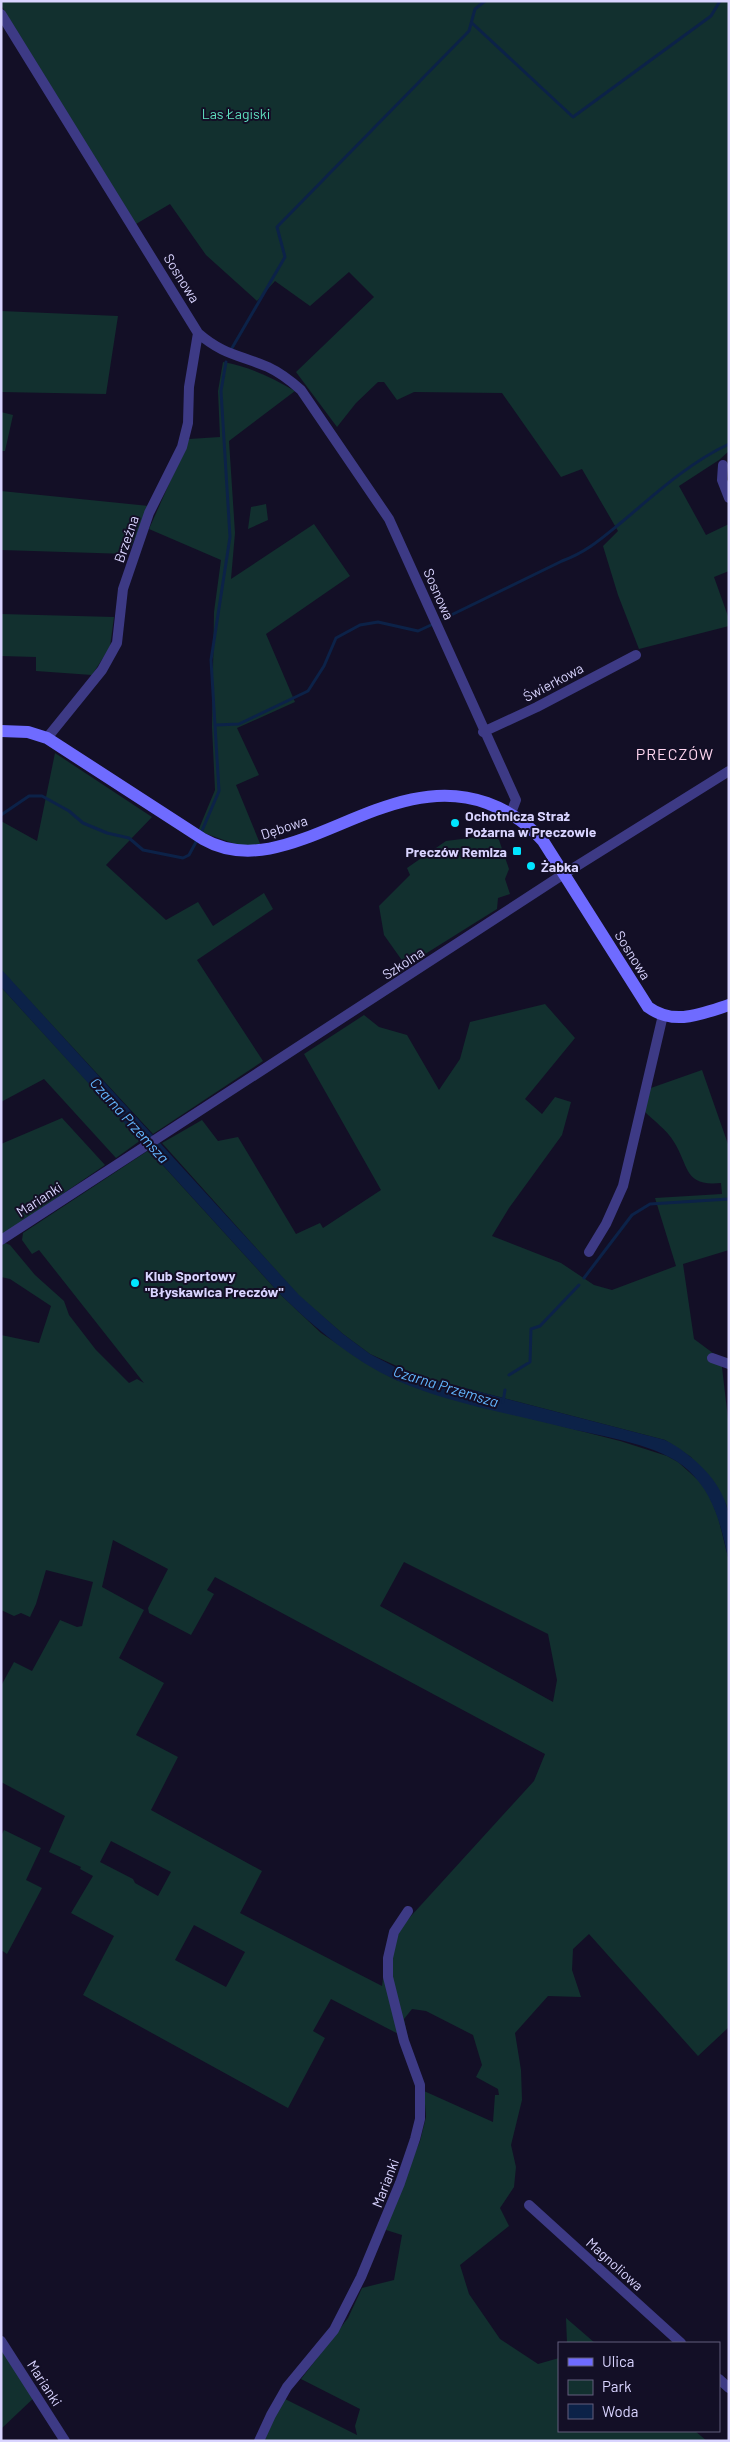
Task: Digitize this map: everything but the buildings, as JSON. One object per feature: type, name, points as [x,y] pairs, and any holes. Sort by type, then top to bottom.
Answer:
[{"type":"street","name":"Sosnowa","points":[[1,14],[198,333],[213,346],[284,376],[306,397],[389,519],[483,732],[516,800],[511,813],[533,831],[564,874],[648,1007],[662,1015]]},
{"type":"street","name":"Brzeźna","points":[[46,738],[102,670],[117,643],[123,589],[149,513],[182,447],[188,423],[189,387],[198,333]]},
{"type":"street","points":[[723,465],[722,480],[729,498]]},
{"type":"street","name":"Świerkowa","points":[[483,732],[537,707],[636,654]]},
{"type":"street","name":"Dębowa","points":[[1,731],[28,732],[46,738],[203,839],[233,851],[273,849],[392,803],[417,797],[447,795],[467,797],[511,813]]},
{"type":"street","name":"Szkolna","points":[[93,1180],[564,874],[729,771]]},
{"type":"street","points":[[588,1252],[606,1224],[624,1186],[662,1015],[686,1018],[729,1005]]},
{"type":"street","name":"Marianki","points":[[1,1240],[93,1180]]},
{"type":"street","points":[[712,1358],[729,1364]]},
{"type":"street","name":"Marianki","points":[[259,2441],[287,2387],[334,2330],[362,2277],[400,2183],[415,2138],[420,2119],[420,2085],[404,2041],[388,1977],[388,1958],[394,1932],[408,1911]]},
{"type":"street","name":"Magnoliowa","points":[[530,2205],[680,2342]]},
{"type":"street","name":"Marianki","points":[[1,2341],[65,2441]]},
{"type":"green space","name":"Las Łagiski","points":[[1,1],[729,1],[729,451],[719,460],[679,486],[706,535],[729,524],[729,571],[714,577],[729,619],[729,626],[639,649],[618,595],[603,546],[618,531],[582,469],[561,477],[502,393],[414,392],[397,400],[384,382],[378,382],[356,403],[337,427],[296,372],[374,297],[349,272],[310,306],[275,281],[257,301],[206,255],[170,204],[136,224],[1,5]]},
{"type":"green space","points":[[1,311],[118,316],[106,394],[1,392]]},
{"type":"green space","points":[[223,362],[260,373],[295,391],[229,441],[235,533],[231,579],[314,524],[350,576],[266,634],[295,702],[237,728],[259,775],[236,785],[261,846],[241,846],[198,831],[215,790],[212,727],[214,612],[221,560],[149,529],[189,439],[220,437],[218,391]]},
{"type":"green space","points":[[1,412],[13,415],[5,451],[1,451]]},
{"type":"green space","points":[[1,491],[149,506],[128,554],[1,550]]},
{"type":"green space","points":[[266,504],[268,520],[248,529],[251,507]]},
{"type":"green space","points":[[1,614],[114,617],[110,647],[92,675],[36,671],[36,657],[1,656]]},
{"type":"green space","points":[[55,753],[152,817],[106,865],[166,920],[198,902],[213,926],[264,893],[273,909],[197,960],[263,1061],[153,1134],[1,970],[1,821],[37,841]]},
{"type":"green space","points":[[493,835],[499,840],[509,869],[505,879],[510,894],[498,898],[497,909],[406,966],[384,935],[379,906],[410,875],[407,868],[446,841]]},
{"type":"green space","points":[[1,987],[141,1140],[116,1158],[44,1079],[1,1102]]},
{"type":"green space","points":[[545,1004],[575,1038],[525,1099],[542,1114],[555,1097],[571,1102],[562,1135],[509,1208],[492,1236],[561,1263],[594,1285],[612,1290],[676,1266],[655,1198],[722,1194],[721,1183],[700,1182],[694,1178],[689,1173],[671,1138],[644,1111],[648,1089],[702,1070],[729,1147],[729,1250],[683,1264],[694,1339],[721,1359],[729,1427],[729,1513],[726,1504],[691,1457],[665,1440],[419,1376],[370,1354],[343,1334],[299,1296],[162,1143],[202,1120],[218,1141],[238,1137],[296,1234],[320,1223],[323,1228],[381,1190],[304,1054],[364,1015],[379,1027],[407,1035],[439,1090],[460,1059],[470,1022]]},
{"type":"green space","points":[[62,1118],[105,1165],[1,1236],[1,1144]]},
{"type":"green space","points":[[149,1150],[281,1295],[321,1333],[371,1366],[396,1380],[443,1396],[620,1441],[667,1456],[678,1462],[708,1492],[718,1517],[729,1561],[729,2027],[698,2056],[589,1934],[573,1949],[572,1970],[581,1997],[548,1996],[515,2033],[521,2070],[522,2100],[511,2145],[516,2167],[514,2187],[500,2208],[509,2226],[460,2265],[469,2294],[500,2339],[538,2364],[558,2358],[558,2432],[696,2432],[707,2441],[264,2441],[276,2412],[285,2399],[357,2435],[355,2426],[360,2409],[301,2379],[348,2318],[362,2288],[394,2280],[402,2235],[383,2229],[420,2141],[426,2117],[424,2091],[493,2122],[495,2095],[499,2095],[498,2089],[476,2077],[482,2065],[473,2035],[426,2011],[412,2009],[404,2019],[408,2039],[331,1999],[313,2031],[325,2038],[288,2108],[83,1995],[114,1936],[71,1913],[93,1876],[80,1869],[81,1867],[49,1852],[65,1816],[1,1782],[1,1686],[14,1662],[32,1671],[60,1620],[77,1627],[82,1626],[93,1582],[46,1570],[30,1617],[21,1613],[14,1616],[1,1610],[1,1335],[39,1343],[51,1306],[10,1279],[1,1277],[1,1246],[5,1243],[10,1245],[35,1275],[64,1301],[69,1315],[96,1350],[129,1383],[137,1379],[144,1383],[39,1250],[32,1254],[22,1240],[23,1233]],"holes":[[[113,1540],[168,1569],[148,1608],[149,1613],[191,1635],[214,1594],[207,1590],[215,1577],[545,1754],[534,1781],[401,1927],[387,1950],[382,1986],[240,1913],[262,1871],[151,1810],[178,1757],[136,1735],[164,1683],[119,1658],[144,1610],[102,1587]],[[404,1562],[548,1634],[557,1680],[553,1702],[380,1606]],[[111,1841],[171,1872],[158,1896],[135,1883],[133,1879],[100,1862]],[[194,1925],[245,1952],[226,1987],[175,1960]]]},
{"type":"green space","points":[[4,1830],[41,1848],[26,1880],[42,1888],[7,1954],[1,1950],[1,1836]]},
{"type":"green space","points":[[566,2318],[594,2342],[567,2342]]},
{"type":"green space","points":[[1,2335],[39,2393],[1,2429]]},
{"type":"water","name":"Czarna Przemsza","points":[[1,969],[299,1295],[343,1334],[370,1354],[399,1369],[418,1376],[665,1440],[695,1460],[719,1489],[729,1517],[729,1561],[720,1524],[711,1501],[697,1480],[676,1461],[631,1443],[480,1407],[415,1388],[364,1363],[321,1331],[281,1295],[1,987]]},
{"type":"waterway","points":[[232,348],[285,257],[277,227],[469,31],[475,9],[485,1]]},
{"type":"waterway","points":[[472,23],[573,117],[711,16],[720,1]]},
{"type":"waterway","points":[[201,833],[219,791],[211,660],[230,537],[221,391],[226,362]]},
{"type":"waterway","points":[[443,619],[587,549],[687,469],[729,444]]},
{"type":"waterway","points":[[216,725],[239,724],[308,691],[324,666],[336,638],[360,625],[378,622],[418,631],[431,625]]},
{"type":"waterway","points":[[1,815],[29,796],[42,796],[69,811],[83,823],[107,833],[129,838],[143,850],[183,858],[189,855],[196,842]]},
{"type":"waterway","points":[[584,1278],[632,1215],[650,1204],[729,1199]]},
{"type":"waterway","points":[[509,1375],[530,1362],[531,1329],[540,1326],[579,1285]]},
{"type":"waterway","name":"Czarna Przemsza","points":[[503,1402],[505,1390]]},
{"type":"place","name":"Ochotnicza Straż Pożarna w Preczowie","points":[[455,823]]},
{"type":"place","name":"Preczów Remiza","points":[[517,851]]},
{"type":"place","name":"Żabka","points":[[531,866]]},
{"type":"place","name":"Klub Sportowy \"Błyskawica Preczów\"","points":[[135,1283]]},
{"type":"district","name":"PRECZÓW","points":[[675,753]]}]
